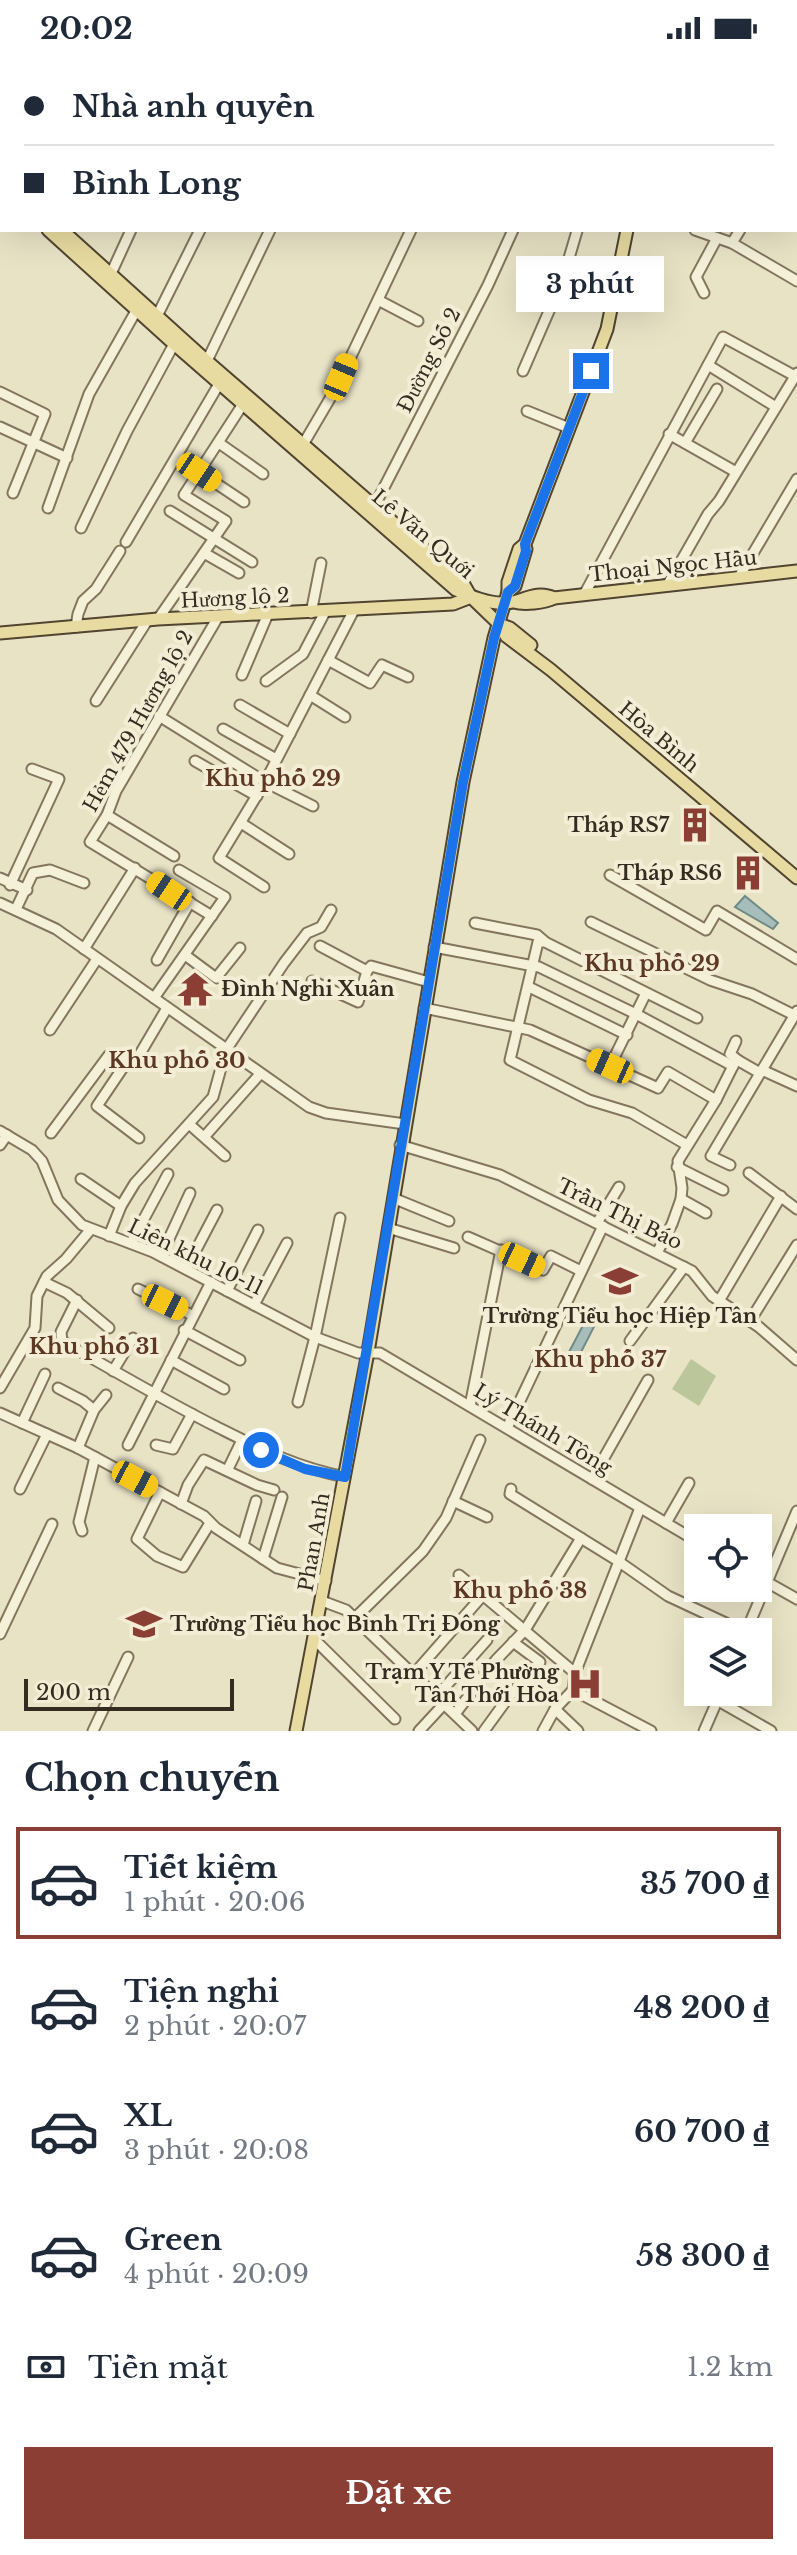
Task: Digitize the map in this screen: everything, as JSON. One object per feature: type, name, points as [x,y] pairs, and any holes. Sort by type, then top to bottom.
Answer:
[{"type":"main road","name":"Lê Văn Quới","points":[[50,232],[157,316],[205,365],[301,447],[456,590],[471,597]]},
{"type":"main road","name":"Lê Văn Quới","points":[[64,232],[136,311],[174,344],[205,365],[219,384],[243,404],[375,505],[463,583],[471,597]]},
{"type":"main road","name":"Phan Anh","points":[[296,1731],[368,1352],[400,1145],[463,782],[499,624],[509,599],[508,582],[607,329],[627,232]]},
{"type":"main road","name":"Thoại Ngọc Hầu","points":[[471,597],[509,599],[519,604],[585,593],[797,571]]},
{"type":"main road","name":"Hương lộ 2","points":[[0,633],[152,620],[453,604],[471,597]]},
{"type":"main road","name":"Hòa Bình","points":[[471,597],[499,624],[506,636],[797,868]]},
{"type":"main road","name":"Hòa Bình","points":[[701,792],[797,878]]},
{"type":"street","points":[[109,279],[130,232]]},
{"type":"street","points":[[157,316],[199,232]]},
{"type":"street","points":[[205,365],[269,232]]},
{"type":"street","points":[[301,447],[335,390],[410,232]]},
{"type":"street","name":"Đường Số 2","points":[[375,505],[512,232]]},
{"type":"street","points":[[523,371],[559,292],[577,232]]},
{"type":"street","points":[[700,232],[732,243],[797,281]]},
{"type":"street","points":[[732,243],[739,232]]},
{"type":"street","points":[[704,293],[696,277],[717,238]]},
{"type":"street","points":[[584,280],[616,286]]},
{"type":"street","points":[[559,292],[612,304]]},
{"type":"street","points":[[378,300],[418,321]]},
{"type":"street","points":[[48,508],[89,394],[136,311]]},
{"type":"street","points":[[585,593],[723,337],[796,374],[668,584]]},
{"type":"street","points":[[81,528],[127,431],[174,344]]},
{"type":"street","points":[[708,365],[776,407]]},
{"type":"street","points":[[76,627],[83,601],[96,589],[123,546],[219,384]]},
{"type":"street","points":[[685,443],[717,389]]},
{"type":"street","points":[[0,392],[45,414],[13,493]]},
{"type":"street","points":[[96,701],[226,521],[184,495],[243,404]]},
{"type":"street","points":[[527,411],[569,428]]},
{"type":"street","points":[[0,427],[67,458]]},
{"type":"street","points":[[669,434],[736,472]]},
{"type":"street","points":[[219,443],[263,474]]},
{"type":"street","points":[[199,472],[244,502]]},
{"type":"street","points":[[739,577],[797,479]]},
{"type":"street","points":[[170,511],[252,562]]},
{"type":"street","points":[[204,553],[239,573]]},
{"type":"street","points":[[311,613],[321,563]]},
{"type":"street","points":[[264,887],[219,860],[219,857],[265,782],[354,610]]},
{"type":"street","points":[[266,681],[303,654],[325,612]]},
{"type":"street","points":[[242,675],[268,614]]},
{"type":"street","name":"Hẻm 479 Hương lộ 2","points":[[135,868],[90,842],[107,815],[116,791],[218,617]]},
{"type":"street","points":[[328,660],[370,683],[382,665],[408,677]]},
{"type":"street","points":[[310,695],[345,717]]},
{"type":"street","points":[[240,705],[290,734]]},
{"type":"street","points":[[159,716],[265,782],[313,806]]},
{"type":"street","points":[[223,729],[276,759]]},
{"type":"street","points":[[195,761],[257,796]]},
{"type":"street","points":[[10,885],[59,779],[32,769]]},
{"type":"street","points":[[107,815],[174,856]]},
{"type":"street","points":[[241,823],[289,854]]},
{"type":"street","points":[[84,949],[135,868],[212,916]]},
{"type":"street","points":[[16,909],[33,873],[50,870],[84,883]]},
{"type":"street","points":[[154,998],[225,897],[179,870]]},
{"type":"street","points":[[610,875],[706,930],[717,911],[797,959]]},
{"type":"street","points":[[0,878],[27,890]]},
{"type":"street","points":[[157,960],[190,902]]},
{"type":"street","points":[[0,903],[56,929],[297,1100],[317,1110],[405,1124]]},
{"type":"street","points":[[109,1236],[121,1206],[135,1183],[213,1097],[226,1050],[307,933],[321,927],[331,910]]},
{"type":"street","points":[[591,922],[710,980],[796,1013],[711,1156],[730,1165]]},
{"type":"street","points":[[475,923],[537,935],[545,942],[697,1018]]},
{"type":"street","points":[[545,942],[538,942],[510,1060],[589,1100],[632,1113],[687,1145]]},
{"type":"street","points":[[320,946],[367,971]]},
{"type":"street","points":[[434,947],[534,965],[736,1063],[797,1086]]},
{"type":"street","points":[[185,955],[216,978],[240,948]]},
{"type":"street","points":[[50,1030],[97,959]]},
{"type":"street","points":[[312,981],[358,1002],[371,966],[429,982]]},
{"type":"street","points":[[529,987],[627,1035]]},
{"type":"street","points":[[610,1066],[646,993]]},
{"type":"street","points":[[51,1133],[109,1055],[134,1064],[167,1008]]},
{"type":"street","points":[[424,1008],[520,1026],[658,1088],[668,1072],[716,1100]]},
{"type":"street","points":[[736,1041],[730,1054],[736,1063]]},
{"type":"street","points":[[126,1063],[99,1101],[98,1109],[139,1138]]},
{"type":"street","points":[[657,1253],[681,1199],[677,1167],[736,1063]]},
{"type":"street","points":[[205,1136],[260,1074]]},
{"type":"street","points":[[189,1124],[225,1156]]},
{"type":"street","points":[[0,1145],[3,1133]]},
{"type":"street","name":"Liên khu 10-11","points":[[3,1133],[32,1150],[42,1161],[58,1200],[82,1225],[161,1256],[315,1337],[358,1353],[368,1352]]},
{"type":"street","name":"Trần Thị Báo","points":[[400,1145],[500,1175],[684,1267],[696,1274],[708,1292],[750,1321],[797,1360]]},
{"type":"street","points":[[677,1167],[723,1190]]},
{"type":"street","points":[[749,1173],[797,1209]]},
{"type":"street","points":[[131,1243],[168,1174]]},
{"type":"street","points":[[81,1179],[121,1206]]},
{"type":"street","points":[[507,1428],[619,1187]]},
{"type":"street","points":[[161,1256],[190,1193]]},
{"type":"street","points":[[719,1301],[781,1196]]},
{"type":"street","points":[[393,1198],[449,1221]]},
{"type":"street","points":[[681,1199],[706,1213]]},
{"type":"street","points":[[186,1269],[217,1210]]},
{"type":"street","points":[[298,1402],[340,1218]]},
{"type":"street","points":[[388,1228],[454,1248]]},
{"type":"street","points":[[0,1388],[35,1328],[37,1296],[44,1282],[91,1229]]},
{"type":"street","points":[[227,1291],[258,1230]]},
{"type":"street","points":[[468,1237],[543,1270],[551,1256],[581,1271]]},
{"type":"street","points":[[254,1305],[287,1243]]},
{"type":"street","points":[[750,1321],[797,1245]]},
{"type":"street","points":[[470,1406],[501,1250]]},
{"type":"street","points":[[630,1341],[684,1267]]},
{"type":"street","points":[[44,1282],[77,1300],[109,1328]]},
{"type":"street","points":[[128,1445],[211,1282]]},
{"type":"street","points":[[138,1289],[192,1315]]},
{"type":"street","points":[[77,1300],[61,1332],[62,1341],[153,1394],[242,1440],[305,1469],[345,1477]]},
{"type":"street","points":[[184,1330],[240,1360]]},
{"type":"street","points":[[113,1371],[133,1338]]},
{"type":"street","name":"Lý Thánh Tông","points":[[368,1352],[380,1353],[684,1534]]},
{"type":"street","points":[[171,1360],[224,1389]]},
{"type":"street","points":[[22,1423],[45,1374]]},
{"type":"street","points":[[592,1479],[648,1380]]},
{"type":"street","points":[[58,1388],[94,1410]]},
{"type":"street","points":[[78,1448],[94,1410],[106,1395]]},
{"type":"street","points":[[0,1413],[78,1448],[160,1492],[277,1568],[326,1581]]},
{"type":"street","points":[[156,1445],[173,1449],[192,1414]]},
{"type":"street","points":[[20,1489],[47,1434]]},
{"type":"street","points":[[228,1469],[242,1440]]},
{"type":"street","points":[[355,1618],[423,1551],[446,1518],[480,1440]]},
{"type":"street","points":[[82,1531],[79,1522],[95,1457]]},
{"type":"street","points":[[181,1504],[188,1485],[204,1460],[274,1490]]},
{"type":"street","points":[[666,1523],[689,1483]]},
{"type":"street","points":[[511,1489],[510,1494],[668,1596],[716,1618]]},
{"type":"street","points":[[160,1492],[137,1539],[157,1556],[183,1567],[210,1523]]},
{"type":"street","points":[[263,1559],[282,1497]]},
{"type":"street","points":[[243,1545],[256,1501]]},
{"type":"street","points":[[453,1501],[487,1517]]},
{"type":"street","points":[[543,1731],[555,1709],[573,1690],[575,1673],[640,1508]]},
{"type":"street","points":[[772,1560],[797,1511]]},
{"type":"street","points":[[0,1634],[52,1524]]},
{"type":"street","points":[[455,1714],[525,1630],[581,1538]]},
{"type":"street","points":[[459,1575],[575,1673]]},
{"type":"street","points":[[772,1585],[797,1599]]},
{"type":"street","points":[[413,1675],[483,1595]]},
{"type":"street","points":[[322,1601],[340,1607],[355,1618],[472,1731]]},
{"type":"street","points":[[315,1640],[395,1719]]},
{"type":"street","points":[[419,1731],[464,1665],[487,1640]]},
{"type":"street","points":[[484,1731],[540,1662],[513,1642]]},
{"type":"street","points":[[93,1731],[128,1657]]},
{"type":"street","points":[[464,1665],[480,1682]]},
{"type":"street","points":[[573,1690],[651,1731]]},
{"type":"street","points":[[704,1731],[715,1706]]},
{"type":"street","points":[[734,1706],[771,1731]]},
{"type":"street","points":[[555,1709],[578,1731]]},
{"type":"green space","points":[[691,1359],[716,1376],[699,1406],[672,1389]]},
{"type":"water","points":[[745,896],[778,923],[773,929],[735,907]]},
{"type":"water","points":[[590,1312],[599,1317],[579,1356],[569,1352]]},
{"type":"place","name":"Tháp RS7","points":[[695,825]]},
{"type":"place","name":"Tháp RS6","points":[[748,873]]},
{"type":"place","name":"Đình Nghi Xuân","points":[[195,989]]},
{"type":"place","name":"Trường Tiểu học Hiệp Tân","points":[[620,1281]]},
{"type":"place","name":"Trường Tiểu học Bình Trị Đông","points":[[144,1624]]},
{"type":"place","name":"Trạm Y Tế Phường Tân Thới Hòa","points":[[585,1684]]},
{"type":"district","name":"Khu phố 29","points":[[273,778]]},
{"type":"district","name":"Khu phố 29","points":[[652,963]]},
{"type":"district","name":"Khu phố 30","points":[[177,1060]]},
{"type":"district","name":"Khu phố 31","points":[[94,1346]]},
{"type":"district","name":"Khu phố 37","points":[[600,1359]]},
{"type":"district","name":"Khu phố 38","points":[[520,1590]]},
{"type":"route","points":[[261,1450],[305,1469],[345,1477],[450,848],[494,638],[508,592],[515,586],[526,551],[525,544],[591,371]]}]
